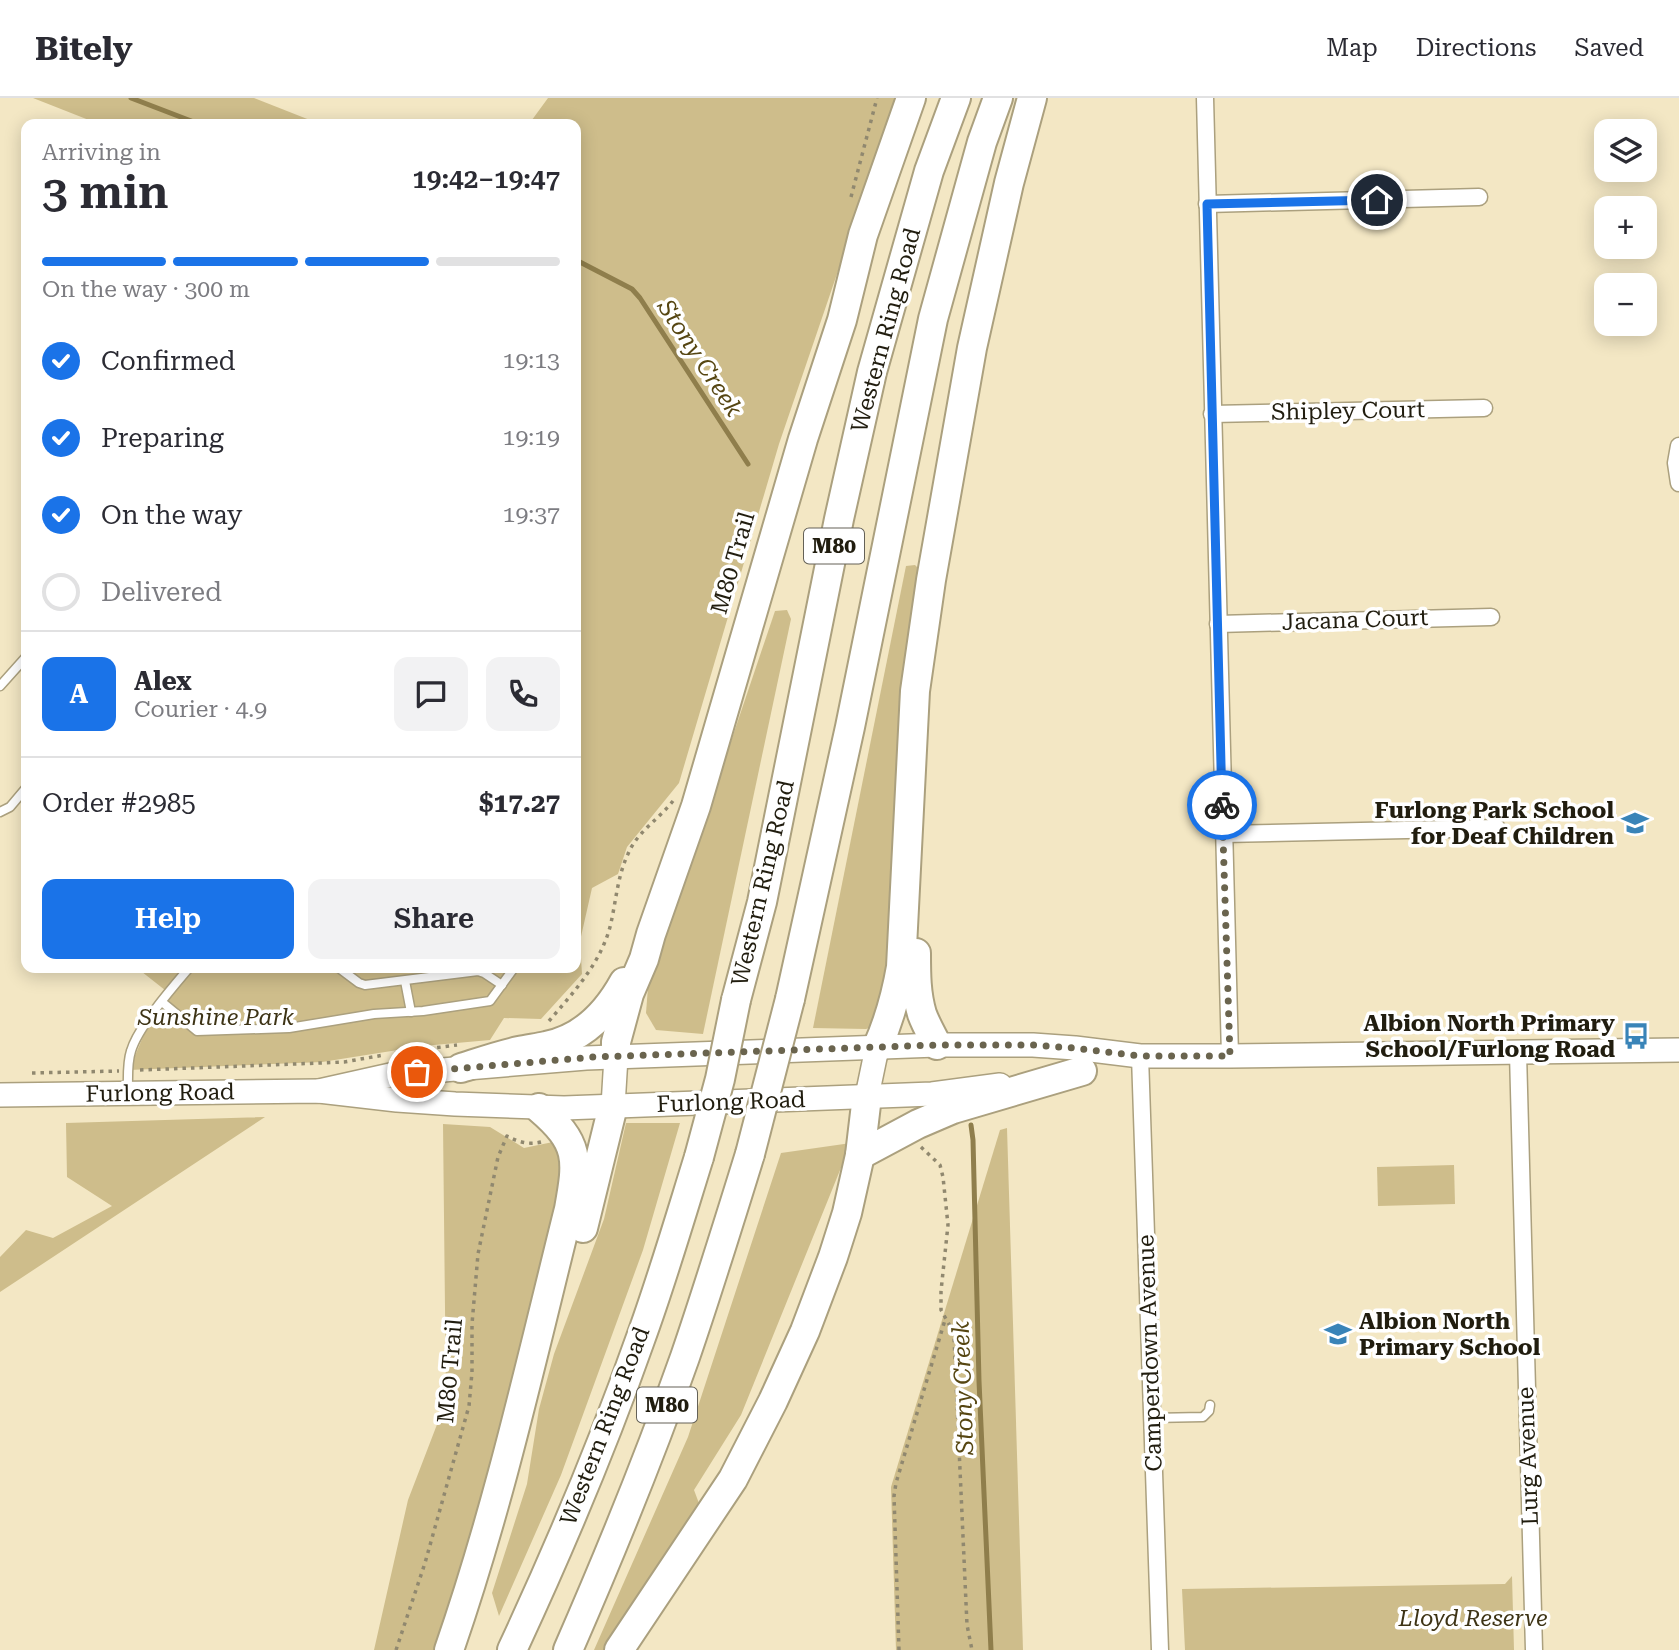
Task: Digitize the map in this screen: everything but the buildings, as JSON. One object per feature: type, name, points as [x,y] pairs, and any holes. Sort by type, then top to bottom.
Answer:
[{"type":"highway","points":[[616,1057],[616,1042],[629,994],[644,959],[700,793],[803,439],[842,320],[863,234],[911,98]]},
{"type":"highway","name":"Western Ring Road","points":[[512,1650],[575,1506],[635,1354],[699,1157],[762,902],[839,519],[872,372],[929,171],[956,98]]},
{"type":"highway","name":"Western Ring Road","points":[[568,1650],[620,1527],[684,1358],[750,1154],[790,999],[850,727],[933,319],[982,142],[998,98]]},
{"type":"highway","points":[[877,1048],[895,1001],[901,967],[915,691],[931,580],[972,348],[1009,183],[1032,98]]},
{"type":"highway","points":[[911,779],[916,983],[923,1017],[937,1045]]},
{"type":"highway","points":[[459,1057],[548,1046],[583,1031],[603,1014],[618,993],[651,934]]},
{"type":"highway","points":[[860,1155],[953,1109],[1082,1071]]},
{"type":"highway","points":[[619,1650],[733,1479],[805,1331],[847,1213],[860,1155],[867,1096]]},
{"type":"highway","points":[[533,1350],[578,1247],[613,1106]]},
{"type":"highway","points":[[449,1650],[495,1501],[569,1209],[575,1174],[575,1159],[568,1140],[553,1120],[538,1108]]},
{"type":"main road","name":"Furlong Road","points":[[319,1091],[459,1057],[616,1057],[937,1045],[1033,1045],[1140,1056],[1679,1050]]},
{"type":"main road","points":[[867,1096],[877,1048]]},
{"type":"main road","name":"Furlong Road","points":[[0,1095],[128,1082],[319,1091],[397,1100],[538,1108],[613,1106],[932,1094],[1082,1071],[1140,1056]]},
{"type":"main road","points":[[613,1106],[616,1057]]},
{"type":"street","points":[[1205,98],[1230,1056]]},
{"type":"street","points":[[1207,204],[1479,197]]},
{"type":"street","name":"Shipley Court","points":[[1212,414],[1484,408]]},
{"type":"street","points":[[1679,446],[1675,463],[1679,483]]},
{"type":"street","name":"Jacana Court","points":[[1219,624],[1491,617]]},
{"type":"street","points":[[1223,834],[1497,828]]},
{"type":"street","name":"Lurg Avenue","points":[[1518,1053],[1534,1650]]},
{"type":"street","name":"Camperdown Avenue","points":[[1140,1056],[1160,1650]]},
{"type":"lane","points":[[0,686],[21,663]]},
{"type":"lane","points":[[0,812],[10,807],[21,794]]},
{"type":"lane","points":[[128,1082],[130,1053],[134,1042],[185,973]]},
{"type":"lane","points":[[345,973],[359,984],[365,985],[463,973]]},
{"type":"lane","points":[[485,973],[502,985]]},
{"type":"lane","points":[[162,1002],[197,1031],[289,1028],[374,1014],[411,1012],[490,1001],[510,973]]},
{"type":"lane","points":[[405,981],[411,1012]]},
{"type":"lane","points":[[1152,1418],[1203,1417],[1209,1411],[1210,1405]]},
{"type":"path","points":[[850,201],[877,98]]},
{"type":"path","points":[[566,1008],[564,1003],[587,975],[601,951],[628,853],[639,836],[669,807],[679,793]]},
{"type":"path","points":[[26,1073],[128,1082],[344,1062],[421,1049],[459,1057]]},
{"type":"path","name":"M80 Trail","points":[[396,1650],[425,1563],[469,1406],[478,1254],[498,1157],[507,1136],[528,1144],[544,1141]]},
{"type":"path","points":[[915,1143],[940,1165],[943,1177],[948,1225],[941,1310],[954,1337],[967,1625],[972,1650]]},
{"type":"path","points":[[899,1650],[895,1483],[945,1318]]},
{"type":"green space","points":[[33,98],[254,98],[307,119],[86,119]]},
{"type":"green space","points":[[548,98],[897,98],[779,444],[679,783],[627,847],[618,874],[592,888],[581,937],[581,119],[533,119]]},
{"type":"green space","points":[[915,565],[921,571],[891,964],[876,1026],[866,1029],[813,1028],[906,566]]},
{"type":"green space","points":[[787,610],[791,619],[703,1034],[656,1030],[646,1013],[648,987],[775,611]]},
{"type":"green space","name":"Sunshine Park","points":[[581,958],[582,974],[541,1019],[504,1018],[490,1040],[423,1046],[322,1062],[129,1070],[153,1013],[170,994],[143,973],[581,973]]},
{"type":"green space","points":[[265,1117],[0,1292],[0,1257],[26,1230],[53,1238],[112,1206],[67,1177],[66,1123]]},
{"type":"green space","points":[[626,1123],[680,1123],[643,1250],[561,1475],[499,1616],[492,1593],[527,1484],[539,1409],[554,1354],[604,1219]]},
{"type":"green space","points":[[443,1124],[490,1127],[524,1148],[553,1142],[564,1164],[563,1187],[510,1400],[439,1650],[374,1650],[408,1500],[446,1401]]},
{"type":"green space","points":[[1007,1128],[1023,1650],[896,1650],[891,1487],[1000,1130]]},
{"type":"green space","points":[[851,1143],[741,1415],[694,1490],[700,1506],[612,1650],[594,1650],[688,1437],[781,1153]]},
{"type":"green space","points":[[1454,1165],[1455,1204],[1378,1206],[1377,1167]]},
{"type":"green space","name":"Lloyd Reserve","points":[[1512,1576],[1514,1650],[1185,1650],[1182,1589],[1505,1584]]},
{"type":"waterway","name":"Stony Creek","points":[[131,98],[186,119]]},
{"type":"waterway","name":"Stony Creek","points":[[581,263],[632,289],[640,298],[748,464]]},
{"type":"waterway","name":"Stony Creek","points":[[971,1125],[991,1650]]},
{"type":"way so far","points":[[417,1072],[594,1057],[937,1045],[1033,1045],[1140,1056],[1230,1056],[1222,805]]},
{"type":"place","name":"Furlong Park School for Deaf Children","points":[[1635,823]]},
{"type":"place","name":"Albion North Primary School/Furlong Road","points":[[1636,1036]]},
{"type":"place","name":"Albion North Primary School","points":[[1338,1334]]},
{"type":"route","points":[[1222,805],[1207,204],[1377,200]]}]
